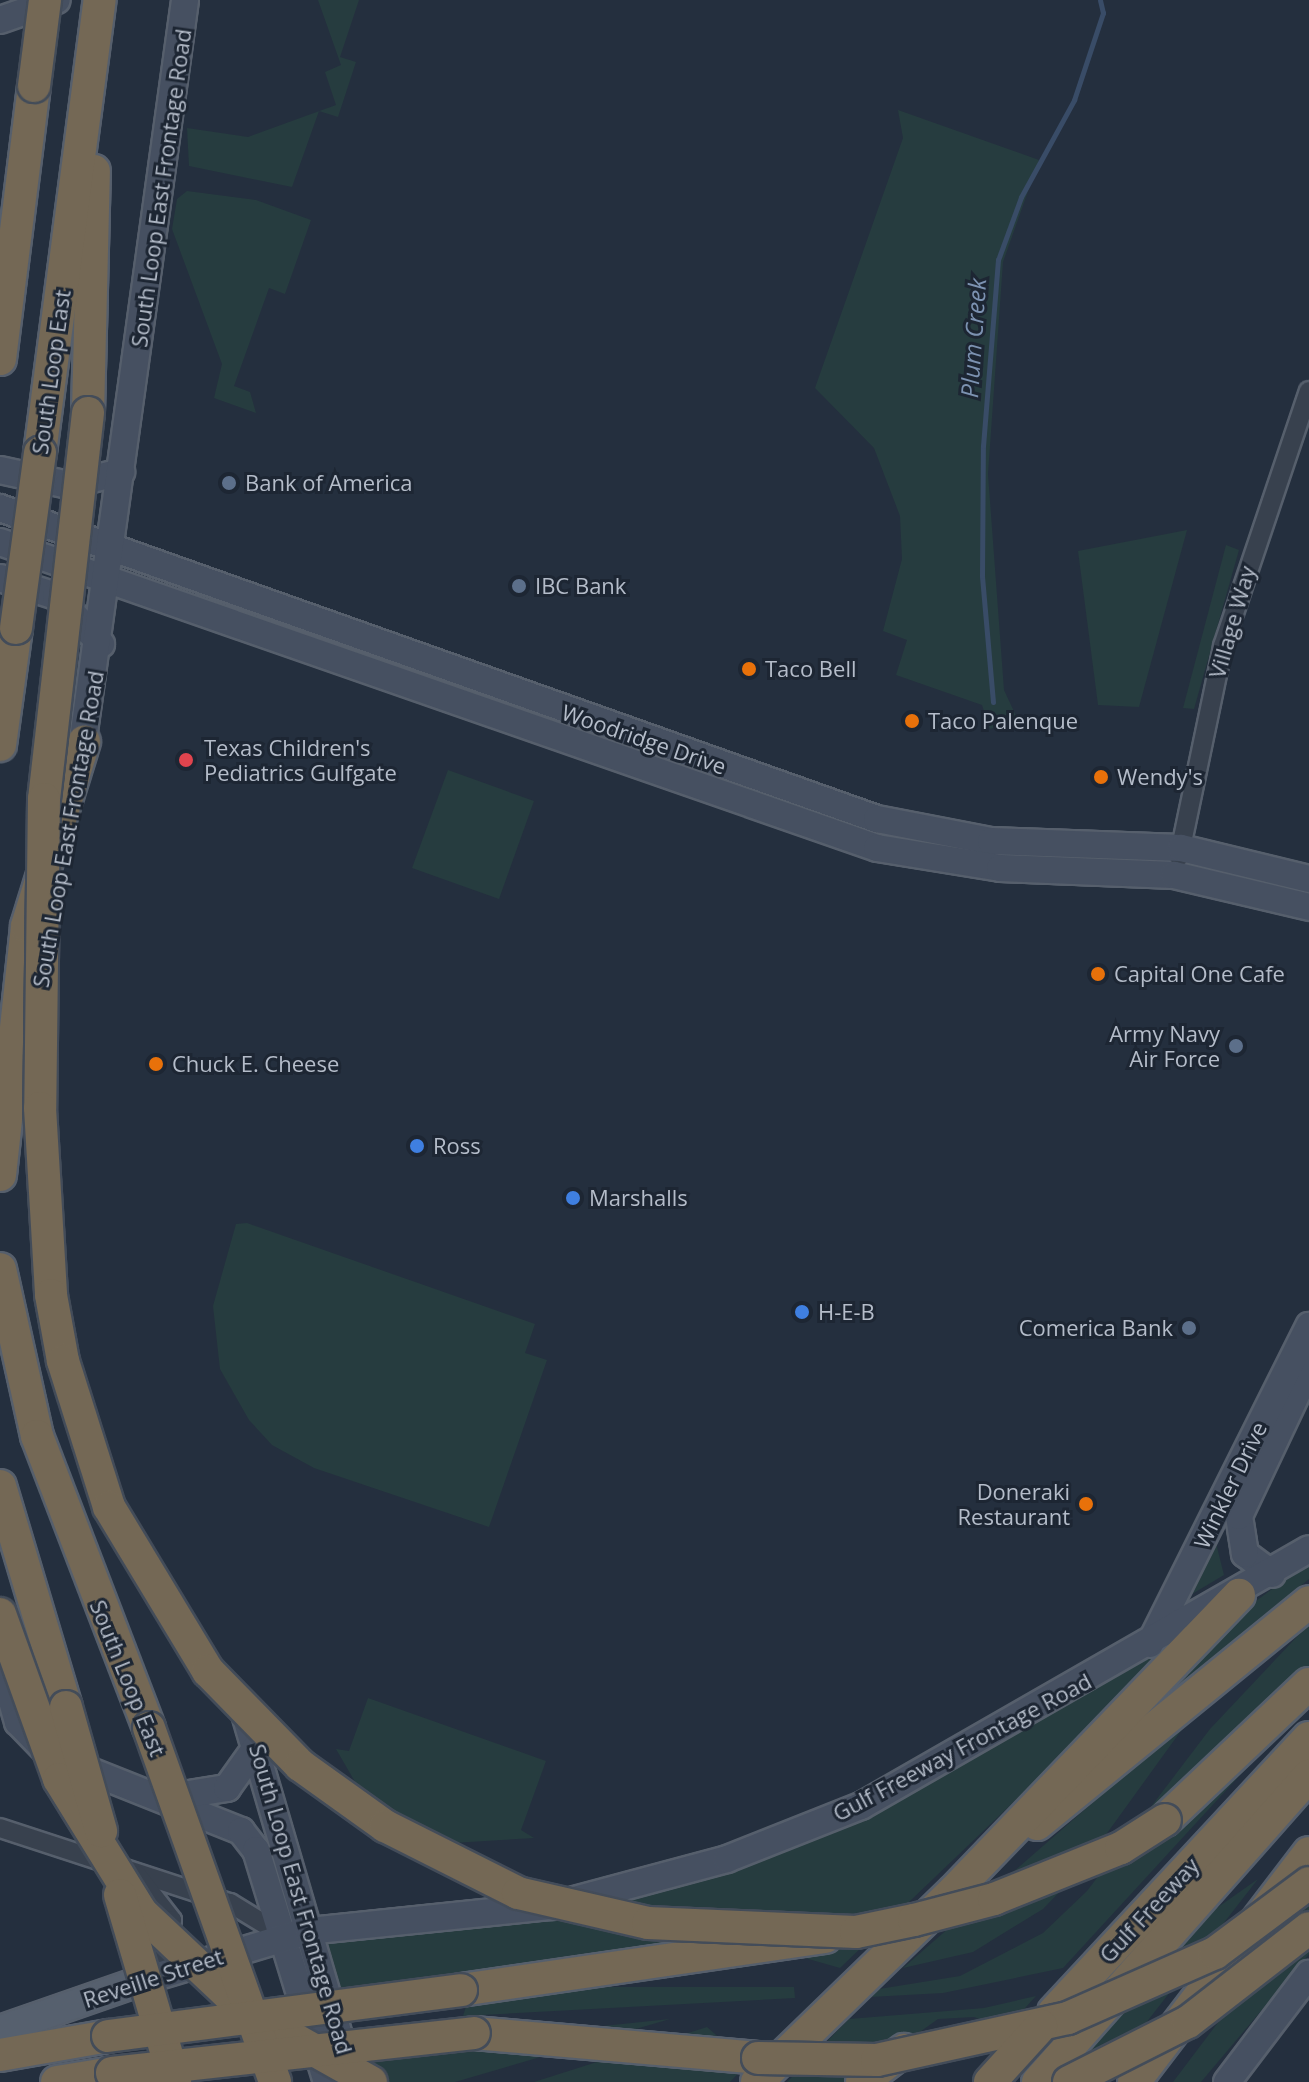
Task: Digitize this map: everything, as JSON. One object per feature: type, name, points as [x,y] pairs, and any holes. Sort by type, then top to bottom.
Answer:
[{"type":"highway","points":[[0,359],[45,0]]},
{"type":"highway","name":"South Loop East","points":[[0,745],[100,0]]},
{"type":"highway","points":[[93,60],[95,309],[88,413],[44,799],[40,1108],[63,1361],[109,1507],[173,1622],[216,1681],[300,1765],[385,1826],[518,1893],[596,1914],[692,1927],[856,1932]]},
{"type":"highway","points":[[0,1175],[27,926],[84,742]]},
{"type":"highway","name":"South Loop East","points":[[0,1269],[37,1436],[149,1728],[275,2082]]},
{"type":"highway","points":[[0,1486],[66,1707],[166,2082]]},
{"type":"highway","points":[[757,2082],[954,1891],[1239,1595]]},
{"type":"highway","points":[[954,1891],[1297,1612]]},
{"type":"highway","points":[[0,1614],[59,1779],[141,1912],[248,2013],[371,2082]]},
{"type":"highway","points":[[0,2055],[108,2036],[668,1965],[856,1932],[994,1899],[1121,1848],[1165,1820],[1309,1684]]},
{"type":"highway","name":"Gulf Freeway","points":[[990,2082],[1309,1738]]},
{"type":"highway","name":"Gulf Freeway","points":[[1036,2082],[1309,1776]]},
{"type":"highway","points":[[1138,2078],[1309,1853]]},
{"type":"highway","points":[[57,2082],[112,2073],[474,2033],[758,2058],[877,2060],[944,2050],[1068,2018],[1152,1985],[1215,1953],[1309,1883]]},
{"type":"highway","points":[[1069,2082],[1188,2022],[1309,1928]]},
{"type":"highway","points":[[138,1983],[175,2082]]},
{"type":"highway","points":[[862,2082],[929,2034],[958,2027],[1002,2043],[1036,2082]]},
{"type":"main road","points":[[0,20],[57,0]]},
{"type":"main road","name":"South Loop East Frontage Road","points":[[185,0],[121,472],[101,644],[38,983],[32,1120],[42,1236],[59,1318],[104,1459],[133,1524],[259,1743],[327,2082]]},
{"type":"main road","points":[[0,470],[68,485],[121,472]]},
{"type":"main road","name":"Woodridge Drive","points":[[0,508],[114,551],[877,819],[991,841],[1180,854],[1309,879]]},
{"type":"main road","name":"Woodridge Drive","points":[[0,542],[794,821],[933,861],[1174,875],[1309,907]]},
{"type":"main road","points":[[0,578],[56,596],[101,644]]},
{"type":"main road","points":[[794,821],[801,792]]},
{"type":"main road","name":"Winkler Drive","points":[[1150,1644],[1309,1326]]},
{"type":"main road","name":"Winkler Drive","points":[[1272,1574],[1245,1554],[1239,1516],[1309,1368]]},
{"type":"main road","name":"Gulf Freeway Frontage Road","points":[[296,1934],[552,1906],[727,1859],[861,1806],[1239,1595],[1309,1549]]},
{"type":"main road","name":"South Loop East Frontage Road","points":[[0,1659],[18,1722],[50,1755],[167,1797],[241,1831],[256,1850],[296,1934],[353,2082]]},
{"type":"main road","points":[[167,1797],[200,1798],[227,1788],[259,1743]]},
{"type":"main road","name":"Reveille Street","points":[[0,2030],[296,1934]]},
{"type":"main road","points":[[1227,2082],[1309,1974]]},
{"type":"street","name":"Village Way","points":[[1180,854],[1223,646],[1309,391]]},
{"type":"street","points":[[0,1828],[230,1903],[296,1934]]},
{"type":"street","points":[[131,1871],[165,1903],[172,1937],[166,1955],[138,1983]]},
{"type":"green space","points":[[318,0],[359,0],[340,57],[356,62],[338,117],[319,111],[336,105],[325,72],[341,65]]},
{"type":"green space","points":[[898,110],[1039,160],[1003,262],[988,474],[1004,690],[1018,720],[990,729],[982,705],[896,675],[907,640],[883,631],[902,559],[900,516],[874,448],[815,388],[903,138]]},
{"type":"green space","points":[[319,111],[292,187],[189,166],[187,128],[248,137]]},
{"type":"green space","points":[[187,191],[256,200],[311,220],[285,294],[269,288],[234,386],[250,392],[256,413],[214,398],[222,364],[172,229],[177,199]]},
{"type":"green space","points":[[1187,530],[1139,707],[1098,705],[1078,551]]},
{"type":"green space","points":[[1226,545],[1239,550],[1194,709],[1183,708]]},
{"type":"green space","points":[[448,770],[534,801],[499,899],[412,868]]},
{"type":"green space","points":[[247,1223],[535,1324],[525,1353],[547,1360],[489,1527],[314,1468],[272,1445],[249,1420],[220,1369],[213,1306],[236,1224]]},
{"type":"green space","points":[[1216,1543],[1224,1575],[1187,1597],[1213,1544]]},
{"type":"green space","points":[[1309,1561],[1309,1579],[1116,1738],[1240,1613]]},
{"type":"green space","points":[[1202,1622],[840,1968],[619,1905],[618,1897],[718,1875],[842,1826]]},
{"type":"green space","points":[[1309,1624],[1309,1700],[1063,1968],[943,1993],[870,1997],[879,1989],[960,1976],[1043,1933],[1087,1891],[1210,1729]]},
{"type":"green space","points":[[368,1698],[546,1761],[521,1830],[534,1838],[403,1846],[387,1837],[336,1749],[349,1751]]},
{"type":"green space","points":[[1191,1717],[1079,1872],[1043,1909],[973,1952],[903,1968]]},
{"type":"green space","points":[[1258,1879],[1100,2082],[1050,2082],[1194,1924]]},
{"type":"green space","points":[[1309,1902],[1309,1954],[1201,2082],[1173,2082]]},
{"type":"green space","points":[[576,1917],[679,1937],[743,1961],[742,1968],[625,1966],[340,1993],[325,1944]]},
{"type":"green space","points":[[609,1987],[794,1987],[795,1998],[463,2016],[467,2003]]},
{"type":"green space","points":[[1036,1996],[1006,2029],[974,2017],[938,2019],[850,2082],[787,2082],[849,2019],[984,2008]]},
{"type":"green space","points":[[670,2019],[455,2082],[363,2082],[355,2052]]},
{"type":"green space","points":[[707,2027],[748,2063],[730,2082],[534,2082]]},
{"type":"waterway","name":"Plum Creek","points":[[993,702],[982,576],[983,446],[998,260],[1021,197],[1074,100],[1103,13],[1100,0]]},
{"type":"place","name":"Bank of America","points":[[229,483]]},
{"type":"place","name":"IBC Bank","points":[[519,586]]},
{"type":"place","name":"Taco Bell","points":[[749,669]]},
{"type":"place","name":"Taco Palenque","points":[[912,721]]},
{"type":"place","name":"Texas Children's Pediatrics Gulfgate","points":[[186,760]]},
{"type":"place","name":"Wendy's","points":[[1101,777]]},
{"type":"place","name":"Capital One Cafe","points":[[1098,974]]},
{"type":"place","name":"Army Navy Air Force","points":[[1236,1046]]},
{"type":"place","name":"Chuck E. Cheese","points":[[156,1064]]},
{"type":"place","name":"Ross","points":[[417,1146]]},
{"type":"place","name":"Marshalls","points":[[573,1198]]},
{"type":"place","name":"H-E-B","points":[[802,1312]]},
{"type":"place","name":"Comerica Bank","points":[[1189,1328]]},
{"type":"place","name":"Doneraki Restaurant","points":[[1086,1504]]}]
